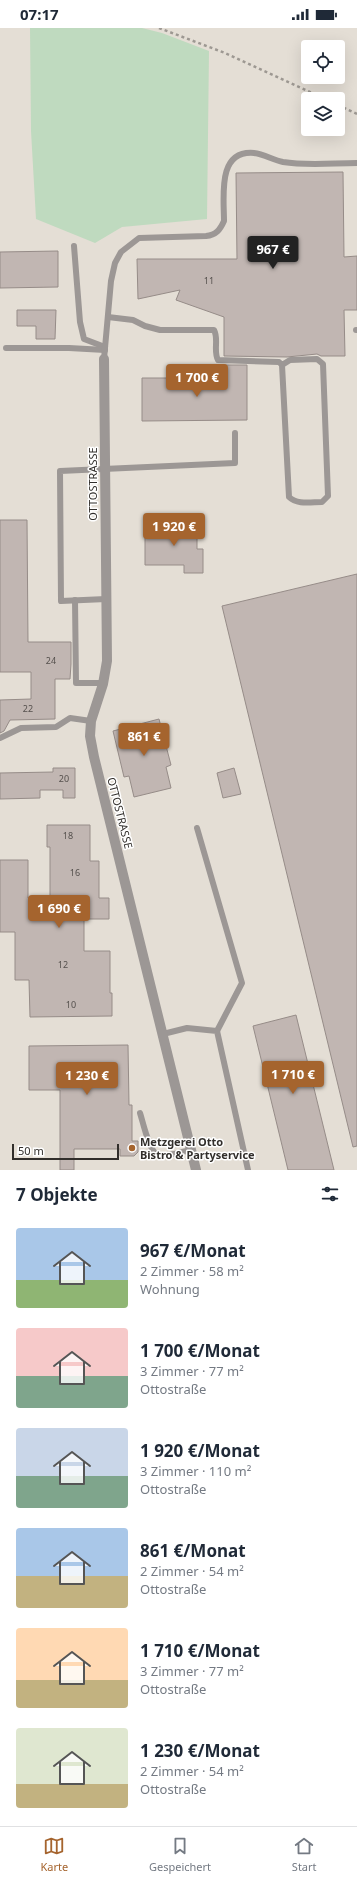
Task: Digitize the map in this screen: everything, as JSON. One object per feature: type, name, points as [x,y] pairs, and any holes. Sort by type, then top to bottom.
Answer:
[{"type":"street","name":"OTTOSTRASSE","points":[[105,352],[107,661],[103,683],[91,721],[90,736],[196,1170]]},
{"type":"lane","points":[[105,352],[111,281],[115,263],[121,252],[128,245],[139,238],[211,235],[221,228],[224,221],[226,169],[230,161],[244,153],[254,153],[282,162],[357,163]]},
{"type":"lane","points":[[74,246],[80,322],[84,339],[105,352]]},
{"type":"lane","points":[[108,317],[133,320],[145,326],[160,330],[214,330],[216,334],[216,355],[218,360],[279,362],[282,365]]},
{"type":"lane","points":[[6,348],[69,348],[105,352]]},
{"type":"lane","points":[[317,359],[323,364],[328,496],[322,502],[300,502],[292,500],[289,497],[282,365],[290,360],[317,359]]},
{"type":"lane","points":[[106,599],[61,601],[60,471],[235,463],[235,433]]},
{"type":"lane","points":[[75,600],[76,683],[103,683]]},
{"type":"lane","points":[[0,738],[21,728],[56,727],[70,718],[91,721]]},
{"type":"lane","points":[[198,828],[242,983],[217,1031],[248,1170]]},
{"type":"lane","points":[[163,1034],[187,1028],[217,1031]]},
{"type":"lane","points":[[140,1114],[152,1150],[156,1154],[163,1155],[192,1150]]},
{"type":"path","points":[[159,28],[225,53],[310,92]]},
{"type":"path","points":[[345,108],[357,114]]},
{"type":"green space","points":[[30,28],[142,28],[162,33],[209,51],[207,219],[122,227],[95,243],[36,219],[31,131]]},
{"type":"building","points":[[343,172],[344,257],[357,256],[357,310],[344,310],[345,356],[321,356],[317,354],[287,357],[224,356],[224,317],[176,300],[180,290],[138,299],[137,259],[237,259],[236,173]]},
{"type":"building","points":[[58,251],[58,287],[0,288],[0,252]]},
{"type":"building","points":[[17,310],[56,310],[55,339],[36,339],[36,326],[17,326]]},
{"type":"building","points":[[224,365],[247,365],[247,420],[142,421],[142,378],[224,378]]},
{"type":"building","points":[[0,520],[27,520],[28,642],[71,642],[71,664],[70,679],[55,679],[55,719],[10,720],[4,731],[0,733],[0,700],[31,699],[31,672],[0,672]]},
{"type":"building","points":[[145,525],[197,525],[197,549],[203,549],[203,573],[184,573],[184,565],[145,565]]},
{"type":"building","points":[[357,574],[357,1146],[353,1147],[222,606]]},
{"type":"building","points":[[159,719],[171,765],[166,767],[171,788],[134,797],[129,776],[124,777],[113,731]]},
{"type":"building","points":[[53,768],[75,768],[75,798],[63,798],[63,790],[40,790],[40,798],[0,799],[0,773],[53,772]]},
{"type":"building","points":[[234,768],[241,794],[223,798],[217,773]]},
{"type":"building","points":[[47,825],[90,825],[90,861],[99,861],[99,898],[109,898],[109,919],[84,919],[84,951],[110,951],[110,993],[112,993],[112,1016],[30,1017],[29,980],[15,980],[15,932],[0,932],[0,860],[28,860],[28,898],[50,898],[50,847],[47,847]]},
{"type":"building","points":[[296,1015],[334,1170],[288,1170],[253,1026]]},
{"type":"building","points":[[128,1045],[129,1105],[132,1105],[132,1141],[138,1141],[138,1152],[134,1156],[120,1156],[120,1149],[74,1149],[74,1170],[60,1170],[60,1090],[29,1090],[29,1046]]},
{"type":"place","name":"Metzgerei Otto Bistro & Partyservice","points":[[132,1148]]}]
